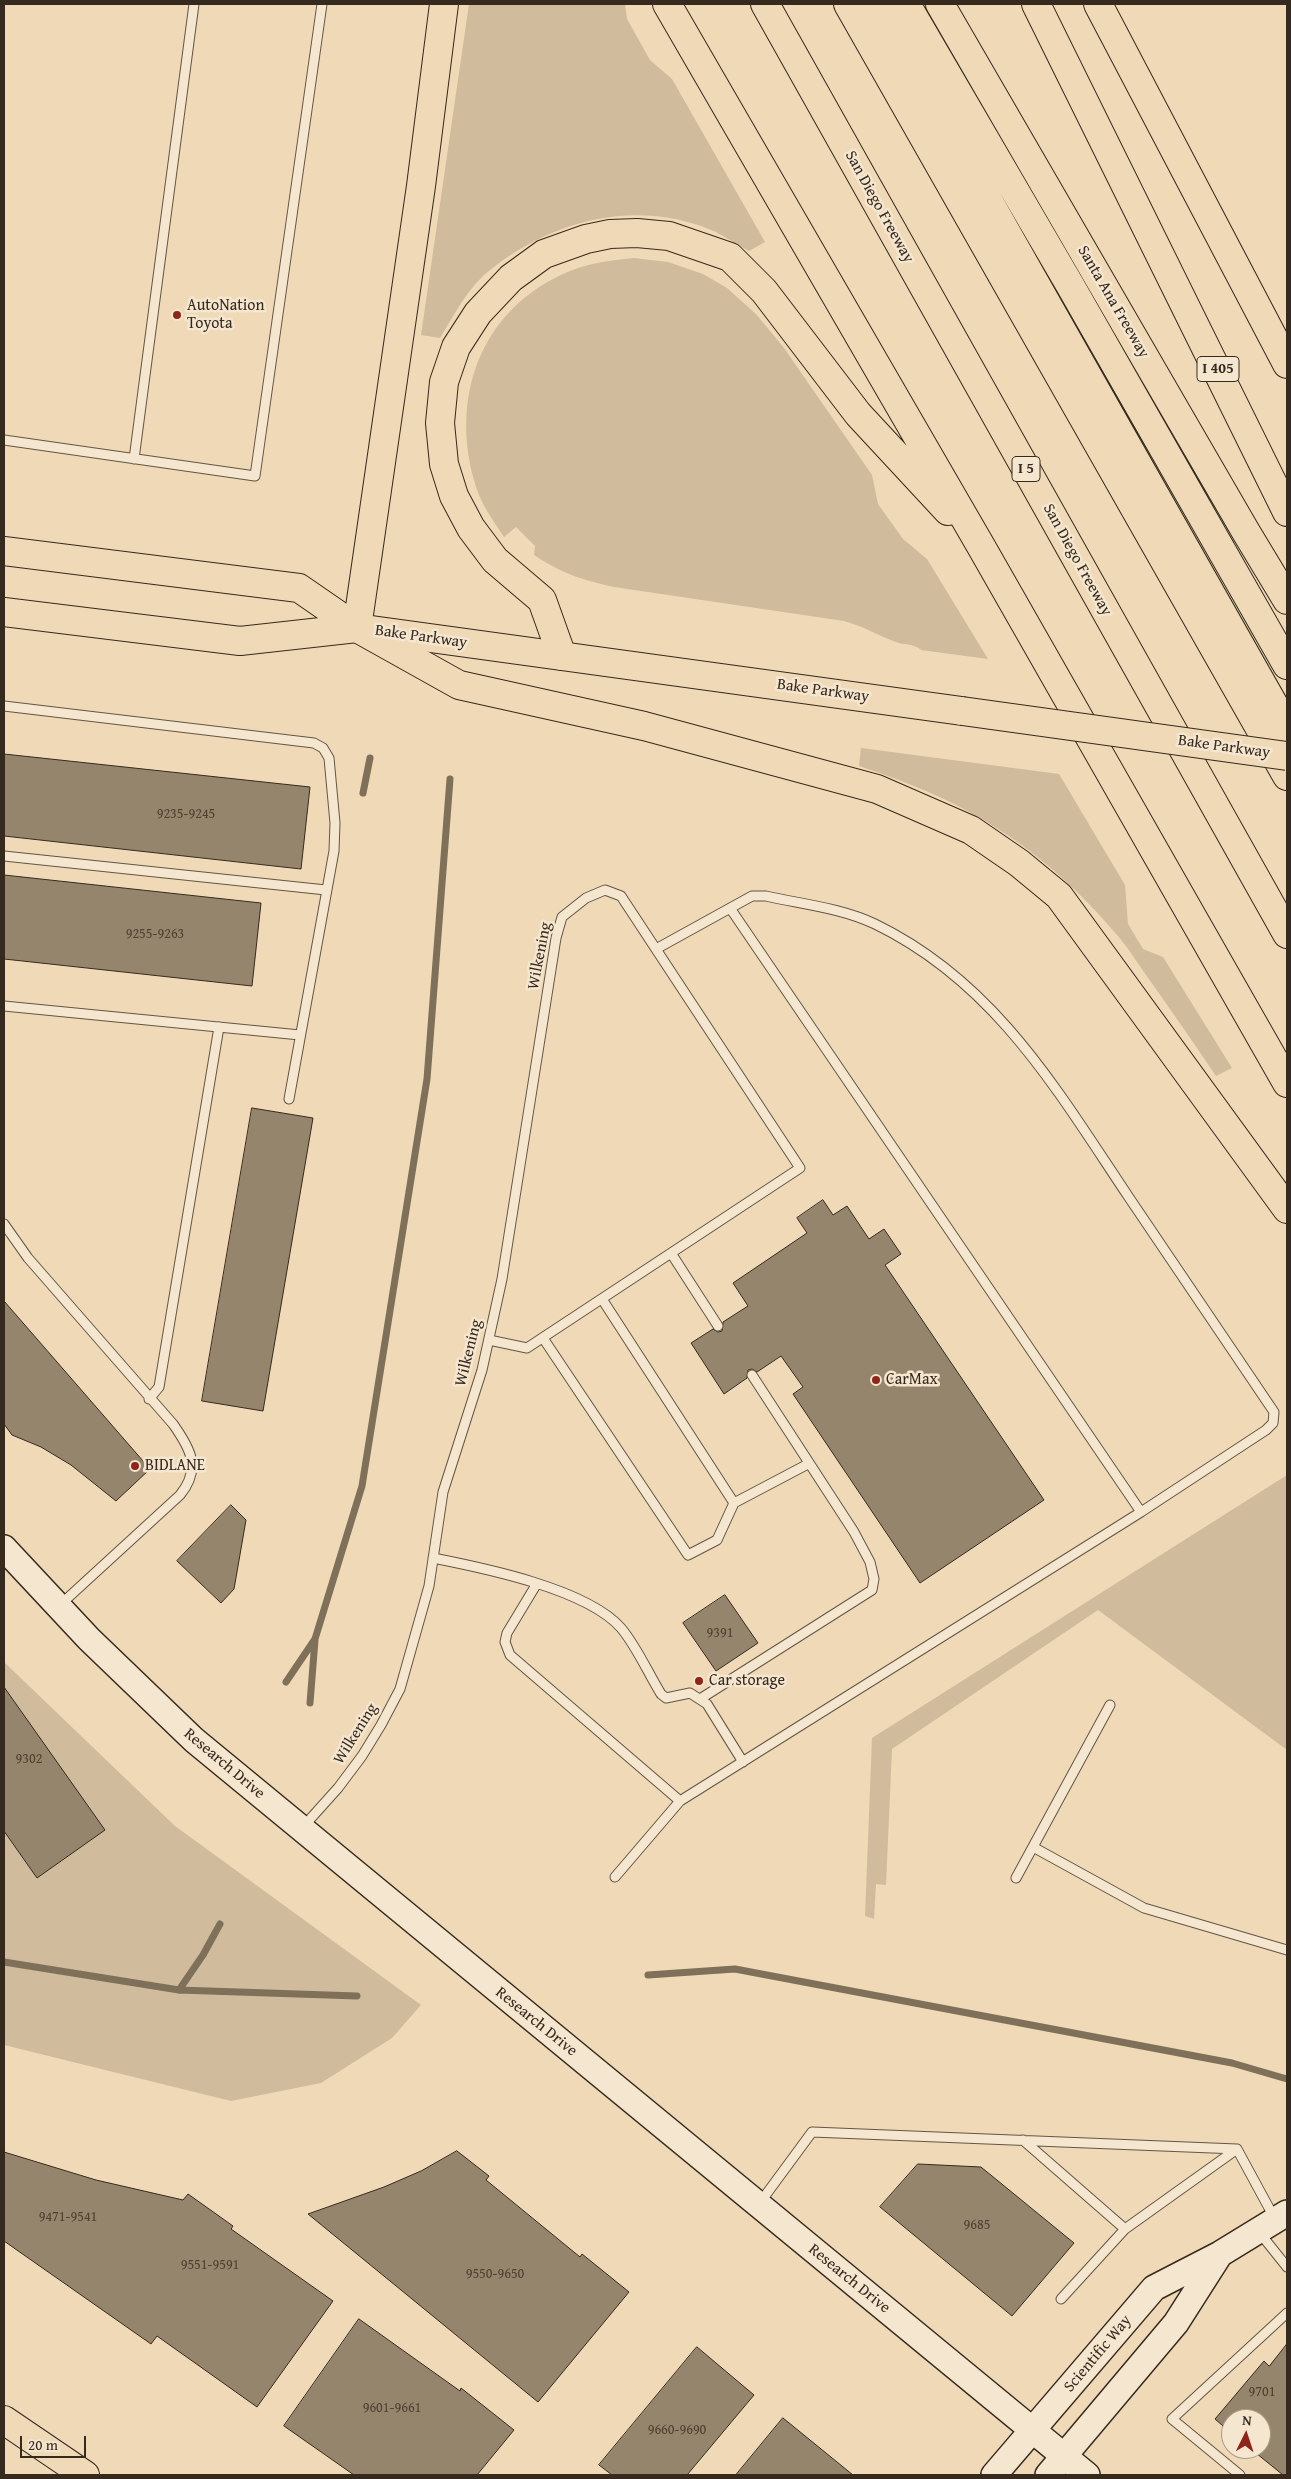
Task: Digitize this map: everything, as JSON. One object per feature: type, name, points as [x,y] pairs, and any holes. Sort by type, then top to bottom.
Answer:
[{"type":"main road","points":[[444,4],[421,186],[357,628],[459,685],[644,726],[877,789],[971,830],[1020,863],[1059,896],[1287,1209]]},
{"type":"main road","points":[[667,4],[982,548],[1287,1083]]},
{"type":"main road","name":"San Diego Freeway","points":[[765,4],[1287,934]]},
{"type":"main road","points":[[848,4],[1287,728]]},
{"type":"main road","points":[[877,4],[1073,377],[1287,776]]},
{"type":"main road","points":[[906,4],[1070,285],[1287,665]]},
{"type":"main road","name":"Santa Ana Freeway","points":[[940,4],[1287,600]]},
{"type":"main road","name":"I 405","points":[[1036,4],[1287,512]]},
{"type":"main road","points":[[1098,4],[1287,364]]},
{"type":"main road","points":[[562,656],[542,600],[495,560],[470,528],[454,496],[444,464],[440,423],[444,382],[456,347],[478,313],[511,278],[544,254],[586,239],[610,234],[669,236],[730,257],[764,291],[858,414],[982,548]]},
{"type":"main road","points":[[1243,277],[1287,336]]},
{"type":"main road","name":"Bake Parkway","points":[[4,551],[299,588],[357,628]]},
{"type":"main road","name":"Bake Parkway","points":[[4,612],[240,642],[357,628],[1287,756]]},
{"type":"main road","name":"Research Drive","points":[[4,1548],[58,1607],[194,1740],[1087,2475]]},
{"type":"main road","name":"Scientific Way","points":[[994,2475],[1154,2288],[1220,2254],[1273,2221]]},
{"type":"main road","name":"Scientific Way","points":[[1048,2475],[1176,2323],[1220,2254]]},
{"type":"main road","points":[[4,2420],[86,2475]]},
{"type":"lane","points":[[134,459],[194,4]]},
{"type":"lane","points":[[4,440],[255,476],[322,4]]},
{"type":"lane","points":[[4,706],[314,743],[323,748],[329,758],[336,823],[289,1099]]},
{"type":"lane","points":[[4,856],[326,890]]},
{"type":"lane","name":"Wilkening","points":[[301,1829],[338,1788],[362,1756],[400,1689],[429,1586],[443,1492],[482,1370],[502,1279],[556,938],[562,917],[586,898],[605,890],[621,896],[656,949]]},
{"type":"lane","points":[[489,1340],[527,1348],[800,1168],[656,949],[752,896],[766,896],[838,912],[874,923],[913,945],[948,970],[1001,1017],[1022,1042],[1067,1105],[1274,1412],[1273,1423],[1266,1430],[1141,1512],[680,1801],[615,1877]]},
{"type":"lane","points":[[730,908],[1141,1512]]},
{"type":"lane","points":[[4,1006],[300,1035]]},
{"type":"lane","points":[[149,1399],[159,1387],[219,1027]]},
{"type":"lane","points":[[4,1224],[24,1253],[188,1445],[193,1457],[187,1486],[58,1607]]},
{"type":"lane","points":[[670,1253],[718,1326]]},
{"type":"lane","points":[[602,1299],[734,1502]]},
{"type":"lane","points":[[543,1338],[688,1555],[717,1540],[734,1502],[808,1464]]},
{"type":"lane","points":[[700,1699],[872,1590],[874,1586],[870,1562],[854,1532],[808,1464],[752,1375]]},
{"type":"lane","points":[[433,1558],[497,1570],[583,1601],[603,1612],[622,1629],[661,1694],[666,1698],[685,1693],[707,1704],[743,1762]]},
{"type":"lane","points":[[536,1584],[507,1633],[505,1642],[510,1655],[680,1801]]},
{"type":"lane","points":[[1016,1878],[1110,1705]]},
{"type":"lane","points":[[1033,1847],[1144,1908],[1287,1950]]},
{"type":"lane","points":[[758,2205],[812,2132],[1237,2150]]},
{"type":"lane","points":[[1023,2140],[1125,2229]]},
{"type":"lane","points":[[1237,2150],[1273,2221],[1287,2267]]},
{"type":"lane","points":[[1061,2299],[1125,2229],[1237,2150]]},
{"type":"lane","points":[[1240,2475],[1172,2419],[1287,2314]]},
{"type":"shaded area","points":[[469,4],[625,4],[627,19],[650,60],[672,79],[765,242],[749,251],[716,232],[686,221],[655,216],[624,216],[593,220],[563,228],[535,241],[508,257],[483,276],[471,290],[440,338],[421,335]]},
{"type":"shaded area","points":[[634,258],[668,262],[703,274],[727,288],[756,314],[784,348],[872,475],[878,504],[903,539],[927,559],[988,659],[921,650],[911,645],[892,641],[844,621],[614,587],[582,579],[534,555],[535,546],[516,527],[504,537],[486,510],[479,495],[474,480],[468,446],[467,413],[472,382],[482,352],[498,326],[519,302],[546,283],[585,266]]},
{"type":"shaded area","points":[[861,748],[1059,774],[1125,885],[1128,924],[1143,949],[1163,957],[1232,1068],[1216,1076],[1122,941],[1090,905],[1061,877],[1002,831],[970,812],[936,795],[859,766]]},
{"type":"shaded area","points":[[1287,1475],[1287,1750],[1098,1610],[892,1749],[886,1885],[876,1884],[874,1919],[865,1916],[872,1738]]},
{"type":"shaded area","points":[[4,1662],[175,1826],[421,2005],[392,2038],[321,2083],[231,2101],[4,2045]]},
{"type":"building","points":[[4,754],[310,787],[301,869],[4,836]]},
{"type":"building","points":[[4,875],[261,903],[252,986],[4,959]]},
{"type":"building","points":[[252,1108],[313,1118],[263,1411],[202,1401]]},
{"type":"building","points":[[823,1200],[833,1215],[847,1206],[869,1239],[884,1229],[901,1254],[885,1265],[1044,1500],[920,1583],[793,1394],[803,1387],[781,1356],[757,1372],[752,1369],[748,1370],[747,1378],[724,1394],[691,1343],[713,1329],[718,1332],[722,1331],[723,1322],[748,1306],[733,1283],[807,1233],[797,1218]]},
{"type":"building","points":[[4,1301],[150,1469],[116,1501],[71,1465],[41,1447],[12,1435],[4,1424]]},
{"type":"building","points":[[231,1505],[246,1520],[234,1589],[221,1603],[177,1561]]},
{"type":"building","points":[[725,1595],[758,1643],[716,1671],[683,1623]]},
{"type":"building","points":[[4,1687],[105,1830],[37,1878],[4,1831]]},
{"type":"building","points":[[457,2151],[489,2176],[486,2180],[580,2257],[582,2254],[629,2292],[538,2402],[308,2214],[384,2187],[421,2171]]},
{"type":"building","points":[[4,2152],[96,2180],[183,2200],[188,2194],[233,2226],[231,2229],[333,2301],[257,2407],[157,2336],[151,2344],[4,2241]]},
{"type":"building","points":[[918,2164],[981,2167],[1074,2243],[1012,2316],[880,2207]]},
{"type":"building","points":[[359,2319],[460,2391],[461,2388],[514,2430],[477,2475],[354,2475],[284,2426]]},
{"type":"building","points":[[1287,2344],[1287,2475],[1283,2475],[1263,2459],[1271,2459],[1271,2409],[1223,2409],[1264,2361],[1269,2366]]},
{"type":"building","points":[[697,2347],[754,2395],[687,2475],[612,2475],[599,2465]]},
{"type":"building","points":[[1221,2412],[1221,2424],[1215,2419]]},
{"type":"building","points":[[783,2418],[853,2475],[736,2475]]},
{"type":"waterway","points":[[363,793],[370,758]]},
{"type":"waterway","points":[[286,1682],[315,1639],[362,1486],[427,1079],[450,779]]},
{"type":"waterway","points":[[310,1703],[315,1640]]},
{"type":"waterway","points":[[179,1990],[203,1955],[220,1924]]},
{"type":"waterway","points":[[4,1962],[179,1990],[357,1996]]},
{"type":"waterway","points":[[648,1975],[735,1969],[1232,2063],[1287,2079]]},
{"type":"place","name":"AutoNation Toyota","points":[[177,315]]},
{"type":"place","name":"CarMax","points":[[876,1380]]},
{"type":"place","name":"BIDLANE","points":[[135,1466]]},
{"type":"place","name":"Car storage","points":[[699,1681]]}]
